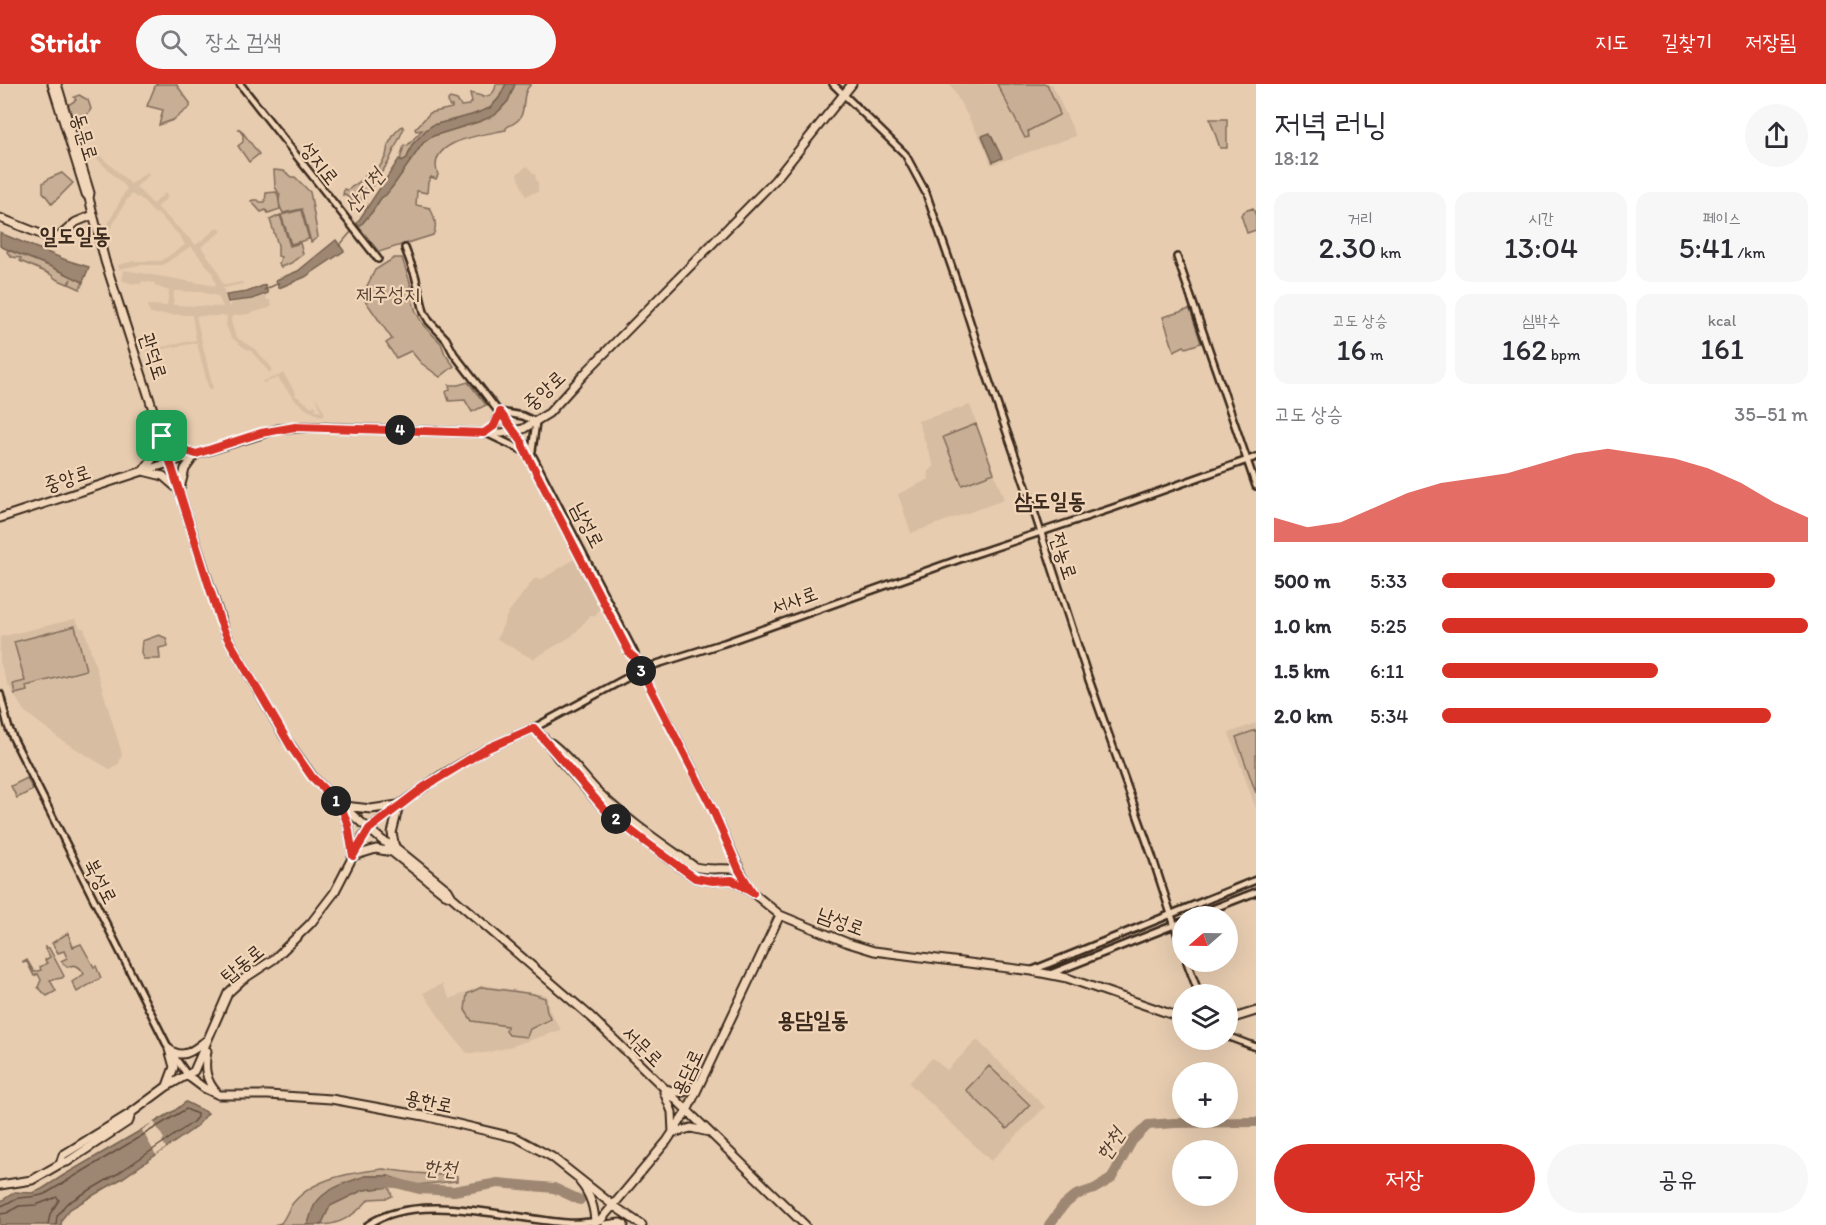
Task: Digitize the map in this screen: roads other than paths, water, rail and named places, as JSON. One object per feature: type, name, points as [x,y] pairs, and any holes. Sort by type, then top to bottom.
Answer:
[{"type":"main road","name":"동문로","points":[[52,84],[89,198],[118,301]]},
{"type":"main road","name":"동문로","points":[[57,84],[90,193],[89,198]]},
{"type":"main road","name":"중앙로","points":[[0,518],[261,433],[295,427],[484,433],[523,429],[549,413],[588,370],[775,180],[852,84]]},
{"type":"main road","points":[[0,218],[54,239],[76,222],[93,215]]},
{"type":"main road","name":"관덕로","points":[[118,301],[225,633],[291,747],[312,777],[341,806],[369,829]]},
{"type":"main road","points":[[162,436],[178,448],[196,454],[185,469],[180,490],[163,476],[143,471],[156,454],[162,436]]},
{"type":"main road","name":"서사로","points":[[369,829],[399,804],[440,776],[480,753],[534,728]]},
{"type":"main road","points":[[544,738],[564,753],[599,793],[619,811],[695,867],[707,870],[729,868],[739,870]]},
{"type":"main road","points":[[544,738],[564,765],[606,811],[681,868],[695,878],[713,881],[732,880],[753,893]]},
{"type":"main road","points":[[399,804],[392,833],[392,848],[372,850],[353,856],[348,825],[341,806],[370,809],[399,804]]},
{"type":"main road","name":"서문로","points":[[369,829],[591,1017],[805,1225]]},
{"type":"main road","name":"탑동로","points":[[188,1076],[195,1069],[228,993],[242,980],[274,959],[304,932],[334,893],[369,829]]},
{"type":"main road","name":"남성로","points":[[753,893],[780,915],[848,943],[874,951],[1050,974],[1172,1015]]},
{"type":"main road","name":"용담로","points":[[599,1223],[673,1133],[687,1111],[780,915]]},
{"type":"main road","points":[[1238,1017],[1256,1011]]},
{"type":"main road","points":[[169,1049],[174,1053],[188,1054],[209,1039]]},
{"type":"main road","points":[[209,1039],[205,1062],[206,1075],[209,1083],[219,1095]]},
{"type":"main road","points":[[166,1087],[174,1067],[169,1049]]},
{"type":"main road","points":[[0,1185],[32,1179],[67,1162],[129,1121],[131,1113],[166,1087],[188,1076],[204,1088],[219,1095]]},
{"type":"main road","points":[[662,1087],[682,1093],[691,1090],[701,1081]]},
{"type":"main road","points":[[662,1087],[670,1106],[673,1133],[695,1128],[711,1133]]},
{"type":"main road","name":"용한로","points":[[219,1095],[279,1095],[331,1099],[424,1116],[517,1138],[552,1157],[642,1225]]},
{"type":"main road","points":[[570,1172],[589,1195],[599,1223],[624,1225]]},
{"type":"street","name":"성지로","points":[[240,84],[378,260]]},
{"type":"street","name":"전농로","points":[[833,84],[905,154],[926,193],[1084,666],[1148,845],[1172,920]]},
{"type":"street","name":"남성로","points":[[405,248],[427,317],[446,339],[454,354],[522,442],[630,654],[635,658]]},
{"type":"street","points":[[1177,257],[1256,486]]},
{"type":"street","points":[[484,433],[494,426],[500,412],[523,416],[536,422],[532,447],[534,457]]},
{"type":"street","points":[[484,433],[526,452]]},
{"type":"street","name":"남성로","points":[[522,442],[527,445],[534,457],[635,654],[641,671],[712,808],[739,870],[753,893]]},
{"type":"street","name":"서사로","points":[[534,728],[641,671],[1256,457]]},
{"type":"street","name":"북성로","points":[[0,694],[10,731],[169,1049],[188,1076]]},
{"type":"street","points":[[534,728],[544,738]]},
{"type":"street","points":[[1032,971],[1256,880]]},
{"type":"street","points":[[1220,906],[1256,892]]},
{"type":"street","points":[[1050,974],[1172,926]]},
{"type":"street","points":[[1238,1040],[1256,1047]]},
{"type":"street","points":[[368,1225],[385,1216],[409,1209],[433,1207],[570,1224],[599,1223]]},
{"type":"water","points":[[506,84],[515,84],[508,101],[495,115],[433,136],[423,143],[393,186],[359,227],[357,223],[399,159],[402,161],[407,158],[412,145],[426,130],[433,125],[490,108],[499,98]]},
{"type":"water","points":[[990,133],[1002,158],[993,162],[982,136]]},
{"type":"water","points":[[0,233],[89,267],[83,282],[0,246]]},
{"type":"water","points":[[336,240],[344,251],[305,277],[279,288],[276,280],[298,271]]},
{"type":"water","points":[[265,285],[268,293],[252,299],[228,302],[226,295],[247,292]]},
{"type":"water","points":[[186,1102],[208,1113],[196,1127],[121,1179],[70,1209],[62,1219],[61,1225],[0,1225],[0,1202],[15,1192],[32,1193],[42,1189]]},
{"type":"water","points":[[365,1176],[388,1176],[389,1187],[363,1190],[330,1206],[321,1225],[307,1225],[314,1205],[320,1198],[338,1186]]},
{"type":"waterway","name":"산지천","points":[[339,246],[357,225]]},
{"type":"waterway","name":"산지천","points":[[264,290],[279,283]]},
{"type":"waterway","name":"한천","points":[[1049,1225],[1063,1206],[1076,1195],[1094,1189],[1111,1179],[1132,1141],[1148,1125],[1256,1122]]},
{"type":"waterway","name":"한천","points":[[375,1182],[396,1183],[419,1189],[454,1191],[498,1183],[554,1188],[580,1200]]},
{"type":"district","name":"일도일동","points":[[75,235]]},
{"type":"district","name":"삼도일동","points":[[1050,500]]},
{"type":"district","name":"용담일동","points":[[813,1019]]},
{"type":"park label","name":"제주성지","points":[[388,294]]}]
